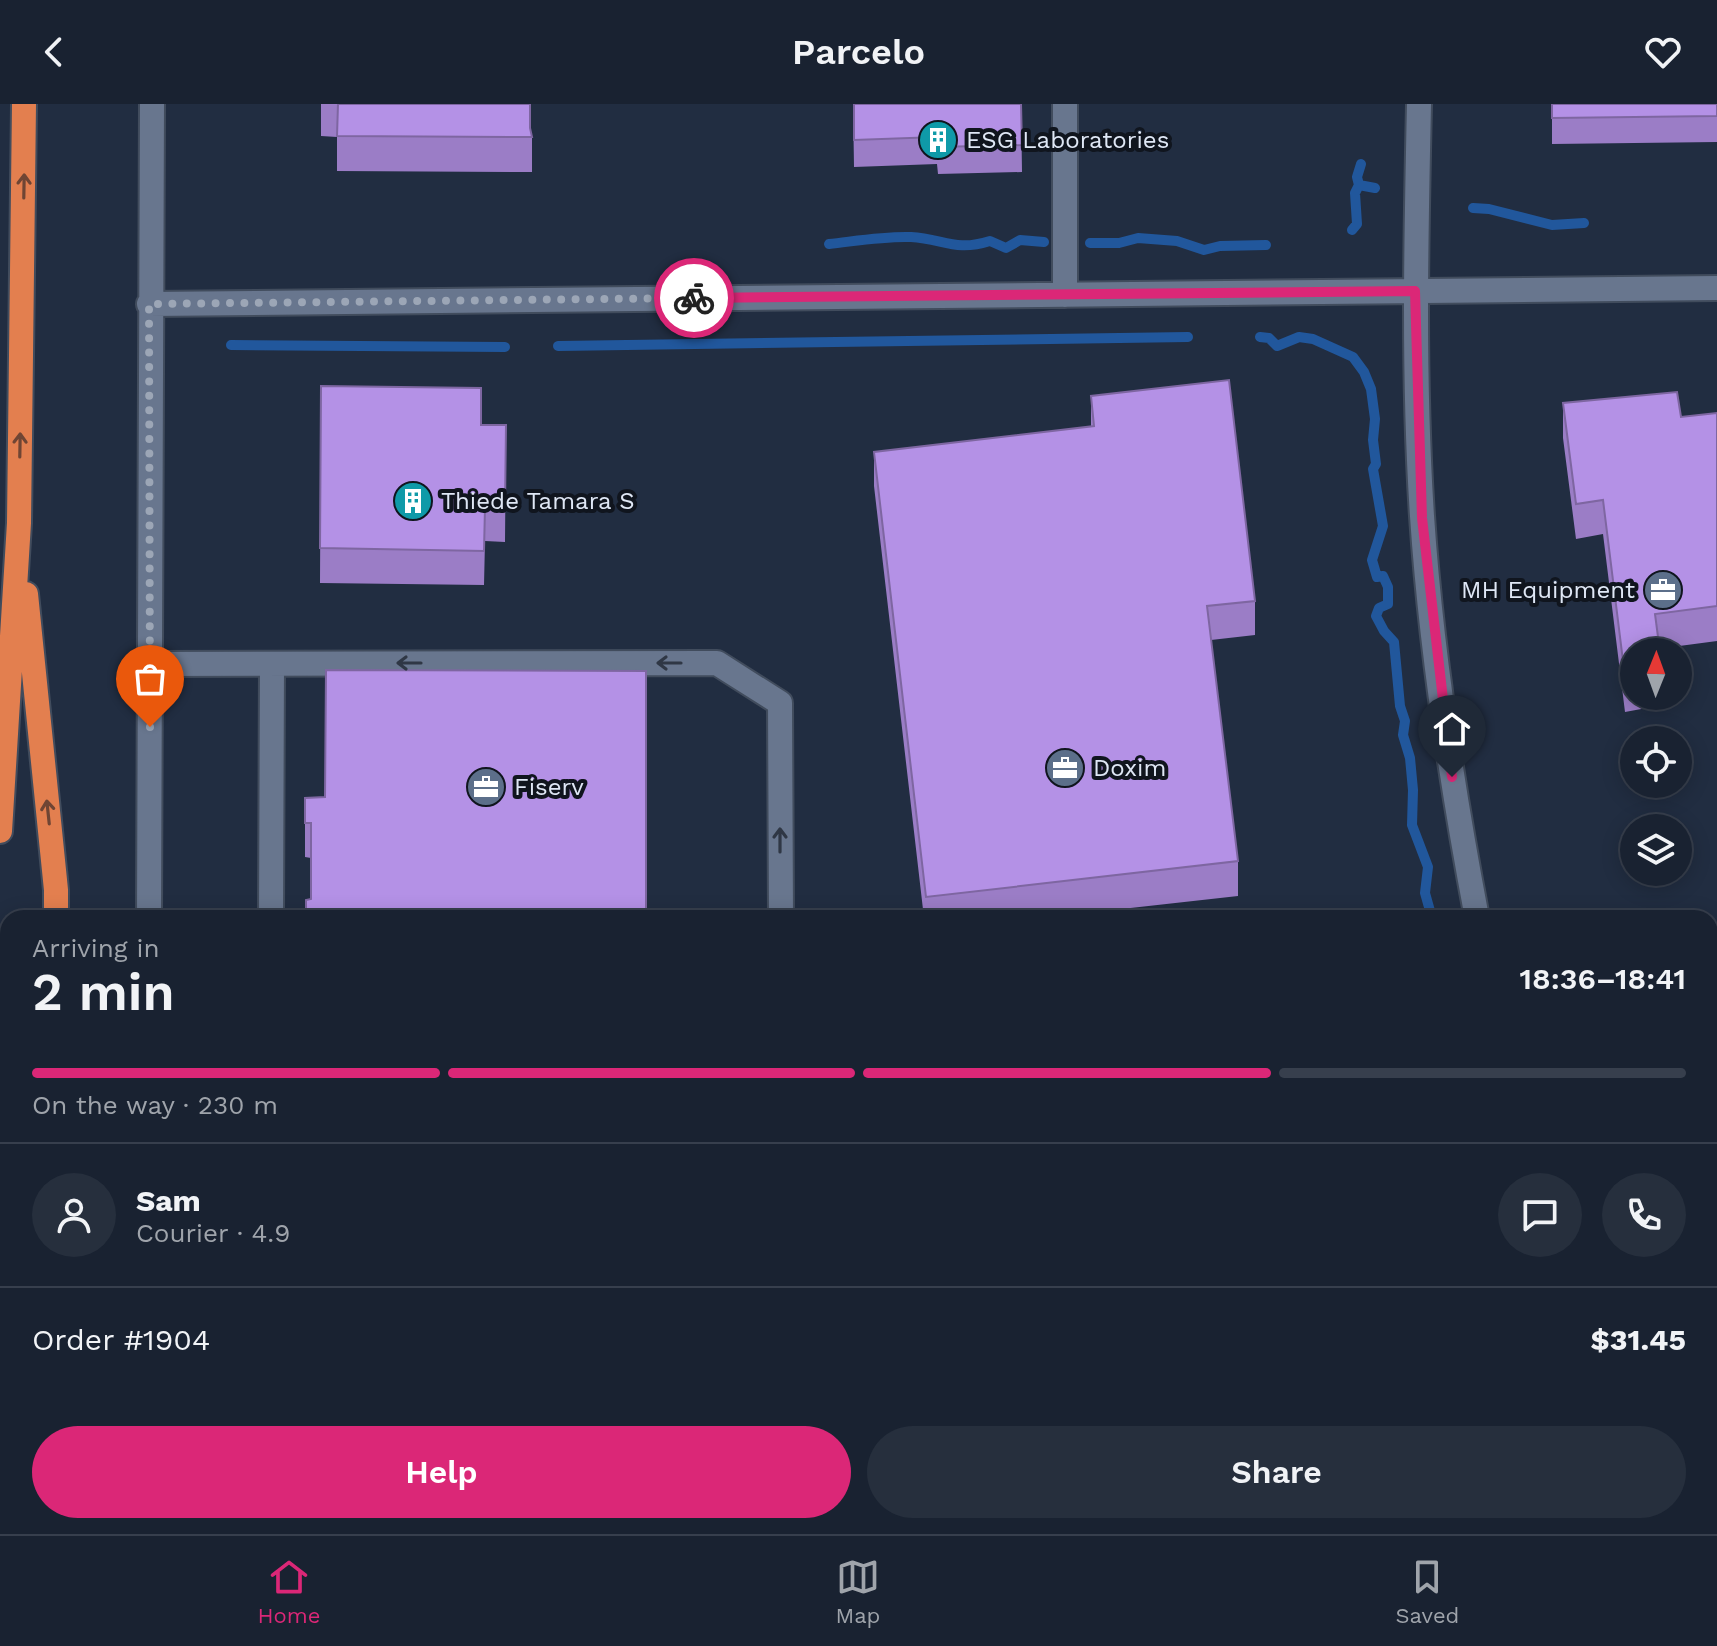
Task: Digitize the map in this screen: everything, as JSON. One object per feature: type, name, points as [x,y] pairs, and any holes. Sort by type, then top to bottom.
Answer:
[{"type":"highway","points":[[0,831],[19,523],[24,104]]},
{"type":"highway","points":[[19,523],[56,910]]},
{"type":"street","points":[[149,910],[152,104]]},
{"type":"street","points":[[1065,104],[1065,295]]},
{"type":"street","points":[[1419,104],[1415,291],[1422,518],[1454,791],[1476,910]]},
{"type":"street","points":[[149,304],[1717,288]]},
{"type":"street","points":[[150,664],[717,663],[780,703],[781,910]]},
{"type":"street","points":[[271,910],[272,664]]},
{"type":"building","points":[[338,104],[530,104],[532,137],[337,136]]},
{"type":"building","points":[[854,104],[1021,104],[1022,145],[938,147],[937,137],[854,140]]},
{"type":"building","points":[[1552,104],[1717,104],[1717,116],[1552,118]]},
{"type":"building","name":"Doxim","points":[[1229,380],[1255,601],[1207,606],[1238,861],[926,897],[874,452],[1094,426],[1091,396]]},
{"type":"building","name":"Thiede Tamara S","points":[[321,386],[481,388],[481,425],[506,425],[505,507],[485,507],[484,551],[320,548]]},
{"type":"building","name":"MH Equipment","points":[[1677,392],[1681,417],[1717,413],[1717,606],[1655,614],[1658,638],[1620,638],[1603,500],[1576,504],[1563,403]]},
{"type":"building","name":"Fiserv","points":[[326,670],[646,671],[646,910],[306,910],[306,900],[311,899],[311,823],[305,823],[305,798],[325,797]]},
{"type":"waterway","points":[[1352,230],[1357,224],[1355,193],[1361,164]]},
{"type":"waterway","points":[[1359,185],[1375,188]]},
{"type":"waterway","points":[[1473,208],[1552,225],[1584,223]]},
{"type":"waterway","points":[[829,244],[901,237],[958,245],[990,241],[1006,248],[1020,240],[1044,242]]},
{"type":"waterway","points":[[1090,243],[1119,243],[1138,238],[1177,241],[1204,250],[1220,246],[1266,245]]},
{"type":"waterway","points":[[558,346],[1188,337]]},
{"type":"waterway","points":[[1260,337],[1269,338],[1277,346],[1299,337],[1313,339],[1353,357],[1371,389],[1375,419],[1373,440],[1376,464],[1373,469],[1383,526],[1372,560],[1377,577],[1383,576],[1388,587],[1388,604],[1379,608],[1376,616],[1394,642],[1400,706],[1405,721],[1403,735],[1410,758],[1412,825],[1428,867],[1425,893],[1430,910]]},
{"type":"waterway","points":[[231,345],[505,347]]},
{"type":"way so far","points":[[150,727],[149,304],[694,298]]},
{"type":"place","name":"ESG Laboratories","points":[[938,140]]},
{"type":"place","name":"Thiede Tamara S","points":[[413,501]]},
{"type":"place","name":"MH Equipment","points":[[1663,590]]},
{"type":"place","name":"Doxim","points":[[1065,768]]},
{"type":"place","name":"Fiserv","points":[[486,787]]},
{"type":"route","points":[[694,298],[1415,291],[1422,518],[1452,777]]}]
